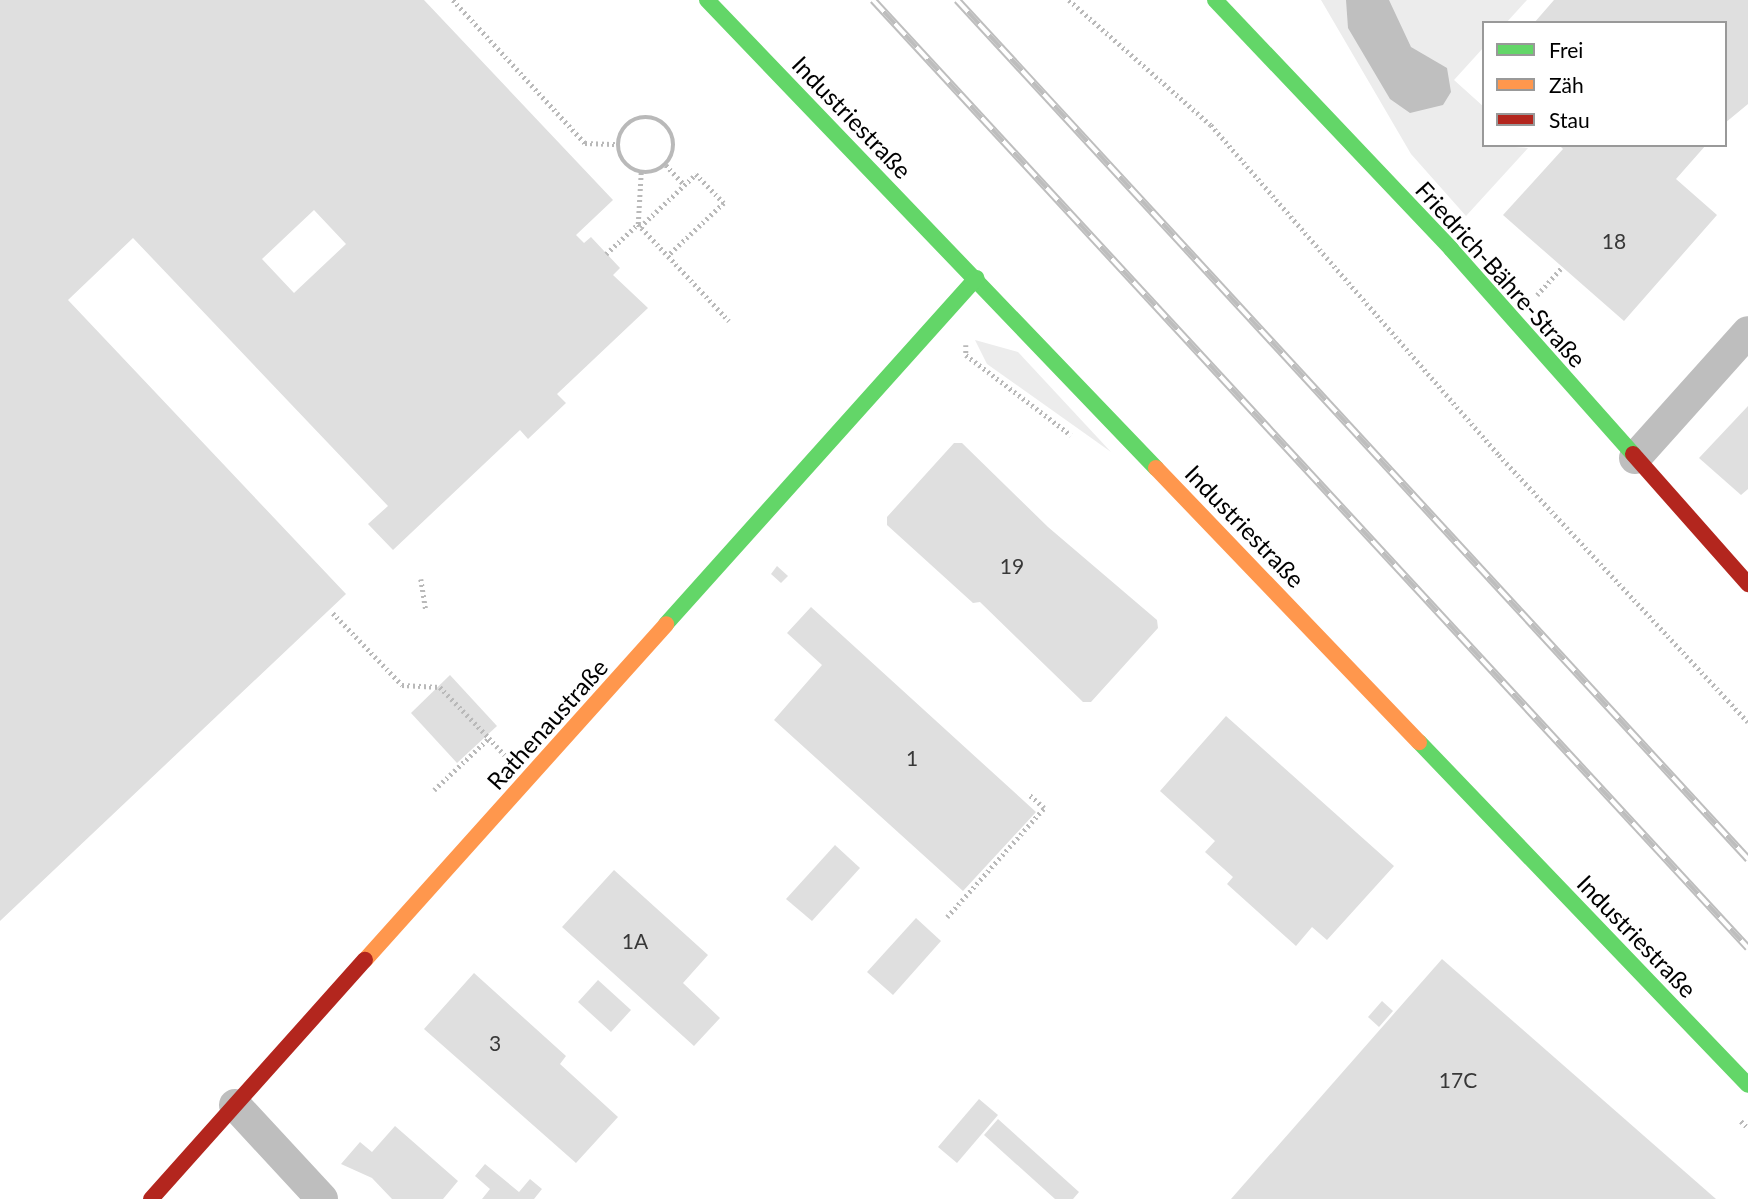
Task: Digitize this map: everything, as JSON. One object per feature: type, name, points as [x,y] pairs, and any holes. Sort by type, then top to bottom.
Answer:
[{"type":"street","name":"Industriestraße","points":[[707,0],[1748,1085]]},
{"type":"street","name":"Friedrich-Bähre-Straße","points":[[1214,0],[1451,249],[1748,584]]},
{"type":"street","name":"Rathenaustraße","points":[[151,1199],[976,278]]},
{"type":"street","points":[[1635,458],[1748,332]]},
{"type":"street","points":[[235,1105],[321,1199]]},
{"type":"path","points":[[453,0],[585,143],[619,144]]},
{"type":"path","points":[[1069,0],[1212,125],[1499,455],[1748,722]]},
{"type":"path","points":[[658,120],[672,135],[666,165],[641,172],[626,164],[619,144],[627,124],[658,120]]},
{"type":"path","points":[[666,165],[684,184]]},
{"type":"path","points":[[641,172],[639,225],[729,321]]},
{"type":"path","points":[[606,254],[695,174],[724,203],[668,256]]},
{"type":"path","points":[[1531,301],[1562,267]]},
{"type":"path","points":[[421,579],[426,609]]},
{"type":"path","points":[[333,613],[402,685],[440,687],[510,761]]},
{"type":"path","points":[[434,790],[489,738]]},
{"type":"path","points":[[947,917],[1044,808],[1028,794]]},
{"type":"shaded area","points":[[1321,0],[1527,0],[1508,21],[1482,21],[1482,49],[1454,80],[1482,105],[1482,147],[1528,148],[1466,216],[1411,154]]},
{"type":"shaded area","points":[[1346,0],[1389,0],[1411,47],[1447,68],[1451,92],[1443,105],[1410,113],[1390,99],[1348,28]]},
{"type":"shaded area","points":[[975,340],[1018,352],[1111,452],[987,364]]},
{"type":"building","points":[[0,0],[424,0],[613,200],[576,235],[584,243],[591,237],[620,268],[613,275],[648,308],[557,394],[566,403],[528,439],[520,430],[393,550],[368,524],[388,506],[133,238],[68,300],[346,594],[0,921]],"holes":[[[314,210],[346,244],[294,293],[262,259]]]},
{"type":"building","points":[[1554,0],[1748,0],[1748,104],[1727,121],[1727,21],[1536,21]]},
{"type":"building","points":[[1561,147],[1704,147],[1676,179],[1717,215],[1624,321],[1503,215],[1563,149]]},
{"type":"building","points":[[1748,406],[1748,489],[1741,495],[1699,458]]},
{"type":"building","points":[[954,443],[962,443],[1048,527],[1157,620],[1158,628],[1091,702],[1083,702],[980,602],[973,603],[887,525],[887,517]]},
{"type":"building","points":[[777,566],[788,576],[781,583],[771,574]]},
{"type":"building","points":[[811,607],[1036,812],[963,891],[774,720],[822,665],[787,633]]},
{"type":"building","points":[[450,675],[497,726],[457,763],[411,713]]},
{"type":"building","points":[[1226,716],[1394,866],[1327,940],[1312,927],[1296,946],[1227,884],[1233,877],[1205,852],[1215,841],[1160,791]]},
{"type":"building","points":[[835,845],[860,868],[812,921],[786,899]]},
{"type":"building","points":[[614,870],[708,955],[683,983],[720,1018],[694,1046],[562,927]]},
{"type":"building","points":[[916,918],[941,941],[893,995],[867,972]]},
{"type":"building","points":[[1442,959],[1716,1199],[1231,1199]]},
{"type":"building","points":[[474,973],[566,1056],[560,1064],[618,1117],[576,1163],[424,1029]]},
{"type":"building","points":[[598,980],[631,1010],[611,1032],[578,1002]]},
{"type":"building","points":[[1382,1001],[1393,1011],[1379,1027],[1368,1017]]},
{"type":"building","points":[[979,1099],[998,1115],[957,1163],[938,1147]]},
{"type":"building","points":[[998,1119],[1079,1192],[1073,1199],[1055,1199],[984,1135]]},
{"type":"building","points":[[395,1126],[458,1181],[443,1199],[392,1199],[372,1178],[341,1164],[360,1142],[372,1152]]},
{"type":"building","points":[[485,1164],[519,1192],[530,1179],[542,1189],[534,1199],[482,1199],[490,1189],[475,1176]]},
{"type":"railway","points":[[873,0],[1748,948]]},
{"type":"railway","points":[[957,0],[1748,859]]},
{"type":"traffic: fast","points":[[707,0],[1156,468]]},
{"type":"traffic: fast","points":[[1215,0],[1451,249],[1633,454]]},
{"type":"traffic: fast","points":[[666,624],[976,278]]},
{"type":"traffic: fast","points":[[1419,742],[1748,1085]]},
{"type":"traffic: slow","points":[[1156,468],[1419,742]]},
{"type":"traffic: slow","points":[[365,960],[666,624]]},
{"type":"traffic: jam","points":[[1633,454],[1748,584]]},
{"type":"traffic: jam","points":[[151,1199],[365,960]]}]
